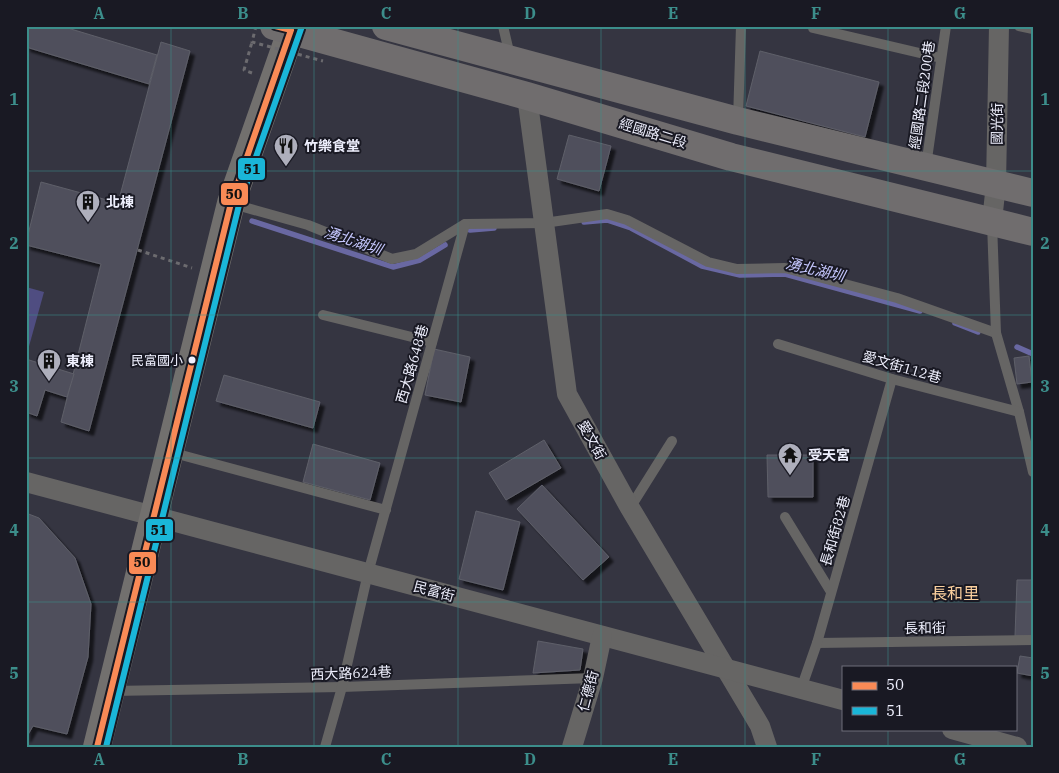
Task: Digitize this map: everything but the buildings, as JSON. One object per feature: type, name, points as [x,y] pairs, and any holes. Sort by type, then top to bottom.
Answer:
[{"type":"main road","points":[[386,26],[511,62],[1033,193]]},
{"type":"main road","name":"經國路二段","points":[[286,28],[527,96],[731,157],[1033,232]]},
{"type":"street","name":"國光街","points":[[992,221],[996,184],[999,26]]},
{"type":"street","points":[[97,747],[231,203],[286,28]]},
{"type":"street","name":"愛文街","points":[[527,96],[567,394],[630,508],[760,726],[767,747]]},
{"type":"street","name":"民富街","points":[[26,482],[842,700]]},
{"type":"street","name":"仁德街","points":[[572,747],[593,678],[602,636]]},
{"type":"street","points":[[956,730],[1017,747]]},
{"type":"lane","points":[[738,120],[741,26]]},
{"type":"lane","name":"經國路二段200巷","points":[[926,167],[946,26]]},
{"type":"lane","points":[[1020,26],[1033,29]]},
{"type":"lane","points":[[505,27],[511,62]]},
{"type":"lane","points":[[813,28],[942,58]]},
{"type":"lane","points":[[231,203],[308,225],[392,258],[416,254],[465,224],[544,224],[607,214],[627,220],[708,262],[737,269],[785,268],[897,298],[996,333]]},
{"type":"lane","points":[[992,221],[996,333],[1019,412],[1033,472]]},
{"type":"lane","name":"西大路648巷","points":[[325,747],[342,688],[368,573],[465,224]]},
{"type":"lane","points":[[324,315],[432,342]]},
{"type":"lane","name":"愛文街112巷","points":[[778,344],[892,379],[1019,412]]},
{"type":"lane","name":"長和街82巷","points":[[801,689],[832,592],[892,379]]},
{"type":"lane","points":[[630,508],[672,442]]},
{"type":"lane","points":[[169,451],[386,510]]},
{"type":"lane","points":[[785,517],[832,592]]},
{"type":"lane","name":"長和街","points":[[817,643],[1033,640]]},
{"type":"lane","name":"西大路624巷","points":[[111,691],[342,688],[593,678]]},
{"type":"path","points":[[256,26],[244,70],[259,76]]},
{"type":"path","points":[[252,42],[323,61]]},
{"type":"path","points":[[138,250],[213,275]]},
{"type":"shaded area","points":[[26,287],[44,292],[28,350],[26,349]]},
{"type":"waterway","name":"湧北湖圳","points":[[584,222],[607,220],[631,228],[702,266],[740,275],[785,274],[920,311]]},
{"type":"waterway","name":"湧北湖圳","points":[[252,221],[393,267],[420,260],[445,245]]},
{"type":"waterway","name":"湧北湖圳","points":[[470,230],[494,228]]},
{"type":"waterway","name":"湧北湖圳","points":[[955,323],[978,332]]},
{"type":"waterway","points":[[1017,347],[1033,354]]},
{"type":"transit line","name":"50","points":[[97,747],[231,203],[291,30],[275,26]]},
{"type":"transit line","name":"51","points":[[106,747],[239,205],[301,29]]},
{"type":"place","name":"竹樂食堂","points":[[286,167]]},
{"type":"place","name":"北棟","points":[[88,223]]},
{"type":"place","name":"民富國小","points":[[192,360]]},
{"type":"place","name":"東棟","points":[[49,382]]},
{"type":"place","name":"受天宮","points":[[790,476]]},
{"type":"district","name":"長和里","points":[[955,593]]}]
